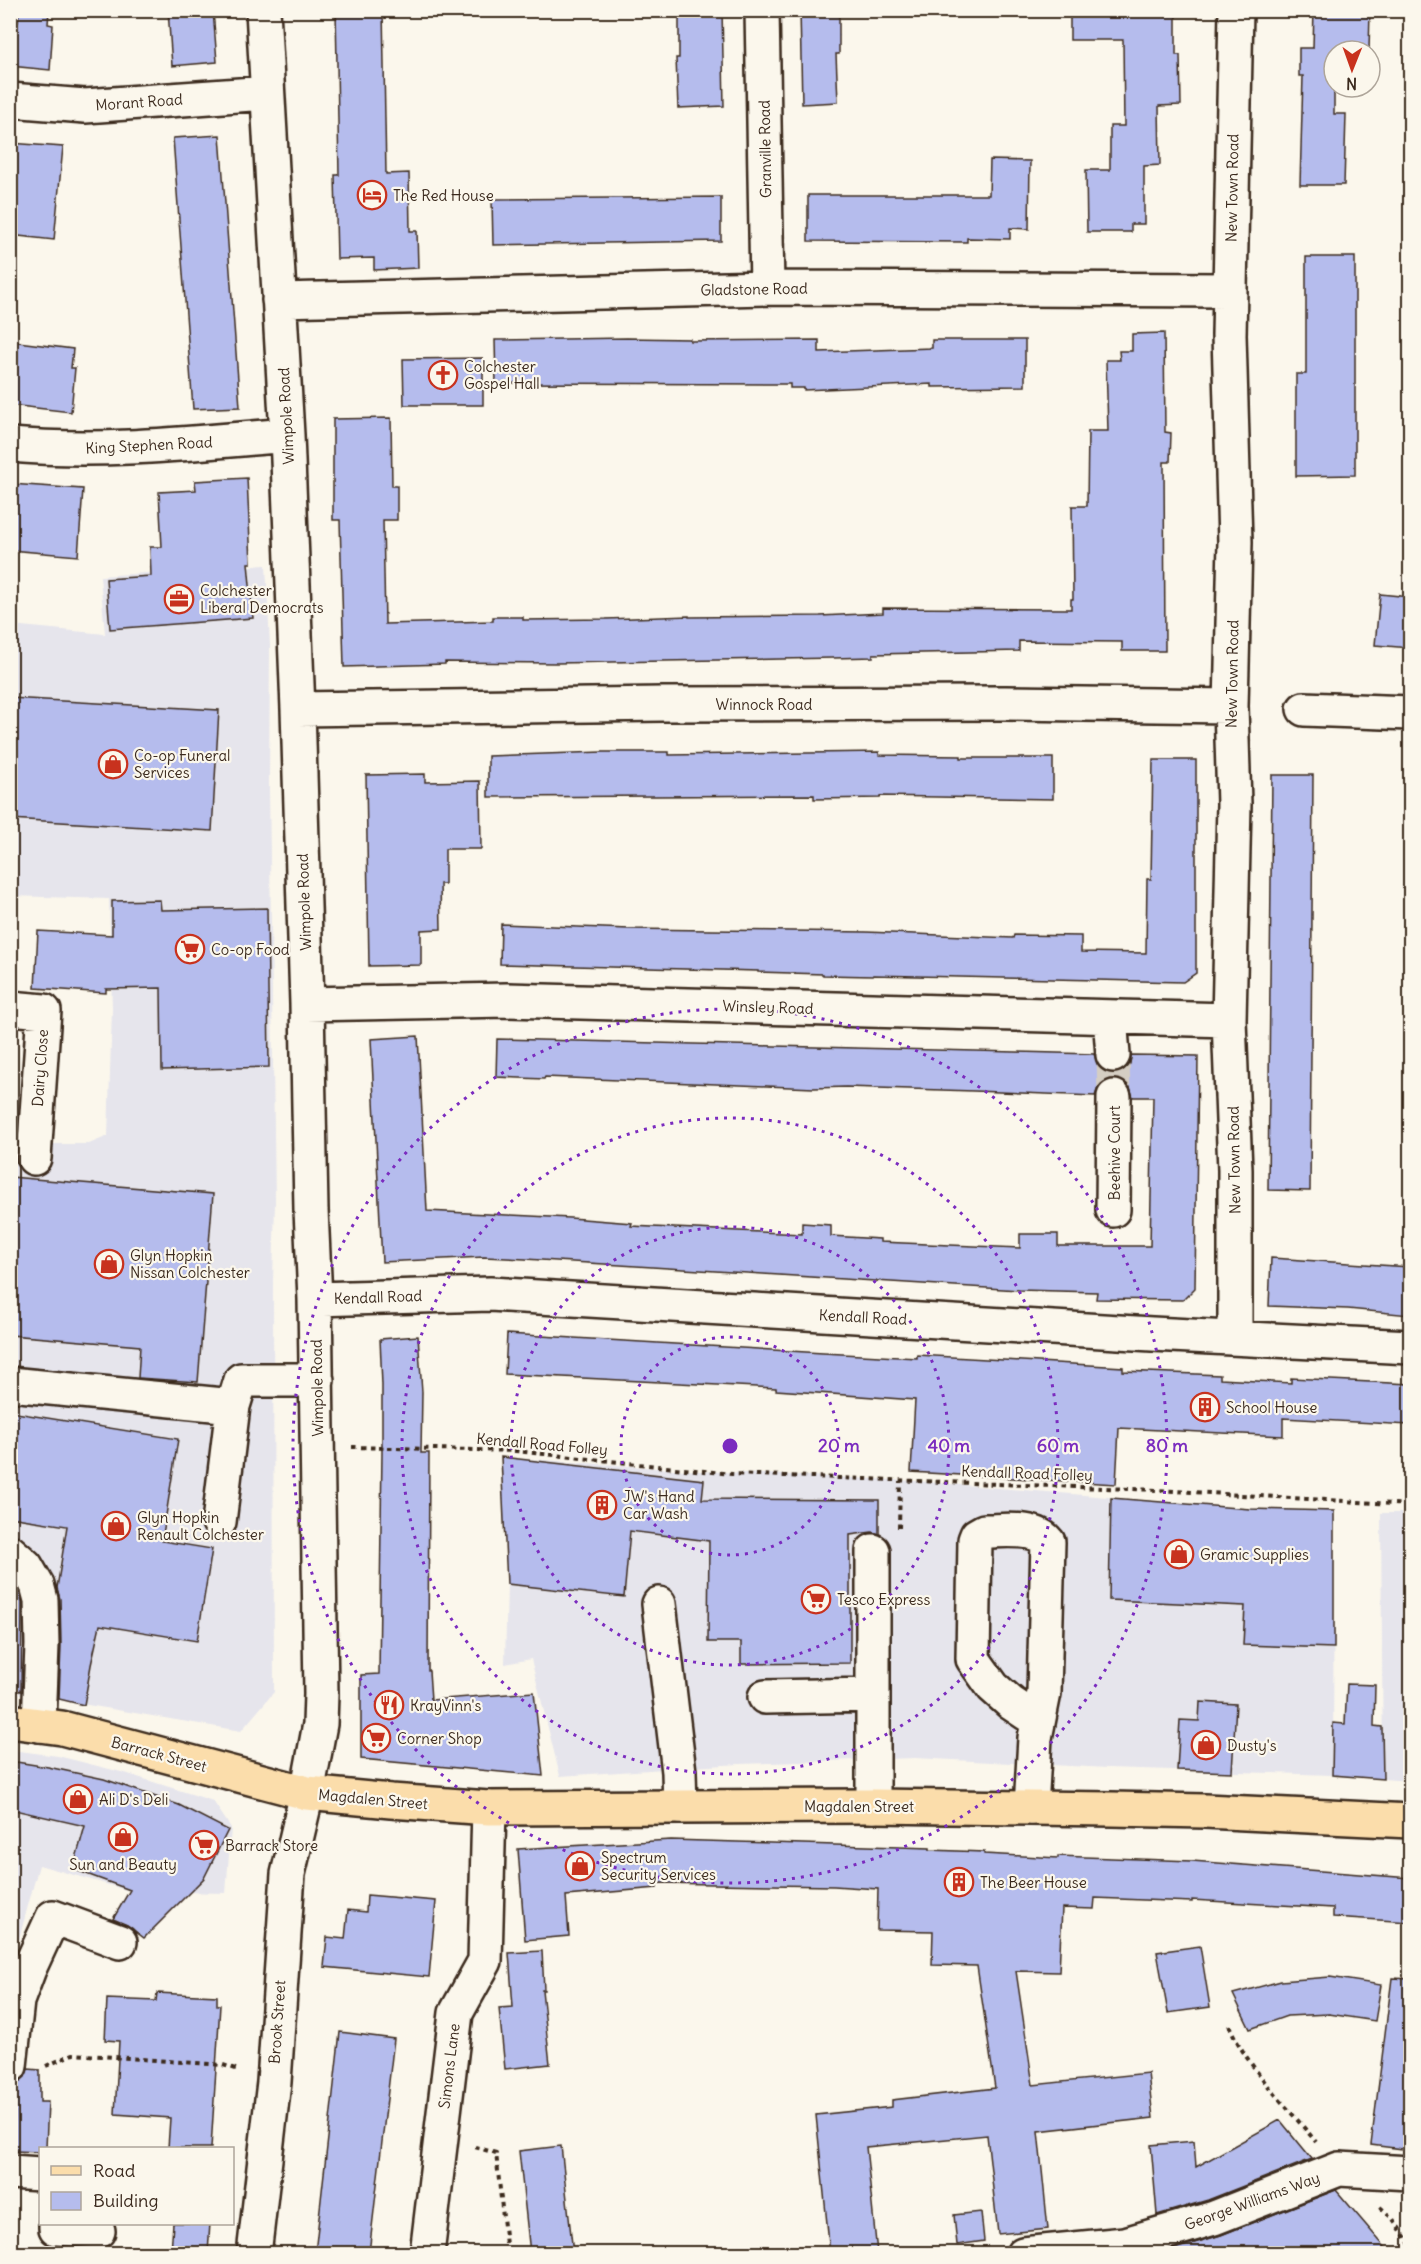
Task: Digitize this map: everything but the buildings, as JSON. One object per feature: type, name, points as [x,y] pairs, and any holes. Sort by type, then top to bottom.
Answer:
[{"type":"main road","name":"Barrack Street","points":[[25,1723],[62,1728],[307,1793]]},
{"type":"main road","name":"Magdalen Street","points":[[307,1793],[391,1802],[489,1808],[680,1806],[1031,1808],[1205,1811],[1410,1821]]},
{"type":"street","name":"Wimpole Road","points":[[263,10],[287,435],[298,709],[319,1447],[321,1724],[307,1793]]},
{"type":"street","name":"Granville Road","points":[[762,10],[767,288]]},
{"type":"street","name":"New Town Road","points":[[1235,1337],[1235,1170],[1229,1020],[1233,804],[1231,706],[1235,542],[1229,290],[1236,10]]},
{"type":"street","name":"Morant Road","points":[[10,100],[86,106],[267,93]]},
{"type":"street","name":"Gladstone Road","points":[[279,300],[767,288],[1229,290]]},
{"type":"street","name":"King Stephen Road","points":[[10,445],[96,450],[150,448],[287,435]]},
{"type":"street","name":"Winnock Road","points":[[298,709],[687,704],[1231,706]]},
{"type":"street","points":[[1304,709],[1410,713]]},
{"type":"street","name":"Winsley Road","points":[[308,1004],[507,1000],[1229,1020]]},
{"type":"street","name":"Dairy Close","points":[[10,1008],[44,1011],[34,1158]]},
{"type":"street","points":[[1110,1017],[1113,1055]]},
{"type":"street","name":"Beehive Court","points":[[1113,1210],[1114,1097]]},
{"type":"street","name":"Kendall Road","points":[[315,1299],[489,1294],[1152,1334],[1410,1347]]},
{"type":"street","points":[[219,1522],[233,1406],[241,1380],[317,1380]]},
{"type":"street","points":[[10,1384],[233,1406]]},
{"type":"street","points":[[1031,1808],[1038,1722],[1044,1693],[1048,1542],[1044,1537],[1035,1533],[984,1531],[975,1540],[973,1659],[993,1687],[1038,1722]]},
{"type":"street","points":[[873,1551],[873,1806]]},
{"type":"street","points":[[10,1552],[26,1566],[37,1585],[41,1600],[42,1645],[25,1723]]},
{"type":"street","points":[[659,1604],[679,1772],[680,1806]]},
{"type":"street","points":[[765,1697],[873,1695]]},
{"type":"street","name":"Brook Street","points":[[254,2253],[274,2082],[288,1874],[307,1793]]},
{"type":"street","name":"Simons Lane","points":[[427,2253],[456,2013],[485,1961],[489,1808]]},
{"type":"street","points":[[13,2074],[17,2001],[53,1917],[120,1942]]},
{"type":"street","name":"George Williams Way","points":[[1023,2253],[1125,2244],[1214,2218],[1339,2169],[1410,2173]]},
{"type":"street","points":[[10,2172],[39,2174]]},
{"type":"street","points":[[56,2225],[56,2228],[98,2231]]},
{"type":"path","name":"Kendall Road Folley","points":[[319,1447],[516,1451],[732,1474],[1146,1489],[1410,1505]]},
{"type":"path","points":[[13,2074],[73,2054],[223,2065],[274,2082]]},
{"type":"path","points":[[440,2138],[496,2153],[507,2253]]},
{"type":"shaded area","points":[[266,565],[270,646],[269,787],[275,1201],[273,1282],[274,1692],[241,1731],[11,1692],[11,1144],[89,1144],[108,1136],[112,1009],[109,899],[11,896],[11,625],[105,634],[100,576]]},
{"type":"shaded area","points":[[501,1457],[700,1471],[915,1481],[1250,1509],[1334,1511],[1333,1775],[1108,1768],[915,1758],[739,1764],[560,1776],[531,1659],[505,1664],[507,1584]]},
{"type":"shaded area","points":[[1381,1513],[1410,1513],[1410,1781],[1383,1779]]},
{"type":"shaded area","points":[[11,1750],[58,1756],[125,1773],[213,1801],[231,1828],[226,1893],[130,1891],[39,1865],[19,1939],[11,1937]]},
{"type":"tunnel","points":[[1113,1055],[1114,1097]]},
{"type":"place","name":"The Red House","points":[[372,195]]},
{"type":"place","name":"Colchester Gospel Hall","points":[[443,375]]},
{"type":"place","name":"Colchester Liberal Democrats","points":[[179,599]]},
{"type":"place","name":"Co-op Funeral Services","points":[[113,764]]},
{"type":"place","name":"Co-op Food","points":[[190,949]]},
{"type":"place","name":"Glyn Hopkin Nissan Colchester","points":[[109,1264]]},
{"type":"place","name":"School House","points":[[1205,1407]]},
{"type":"place","name":"JW's Hand Car Wash","points":[[602,1505]]},
{"type":"place","name":"Glyn Hopkin Renault Colchester","points":[[116,1526]]},
{"type":"place","name":"Gramic Supplies","points":[[1179,1554]]},
{"type":"place","name":"Tesco Express","points":[[816,1599]]},
{"type":"place","name":"KrayVinn's","points":[[389,1705]]},
{"type":"place","name":"Corner Shop","points":[[376,1738]]},
{"type":"place","name":"Dusty's","points":[[1206,1745]]},
{"type":"place","name":"Ali D's Deli","points":[[78,1799]]},
{"type":"place","name":"Sun and Beauty","points":[[123,1837]]},
{"type":"place","name":"Barrack Store","points":[[204,1845]]},
{"type":"place","name":"Spectrum Security Services","points":[[580,1866]]},
{"type":"place","name":"The Beer House","points":[[959,1882]]}]
